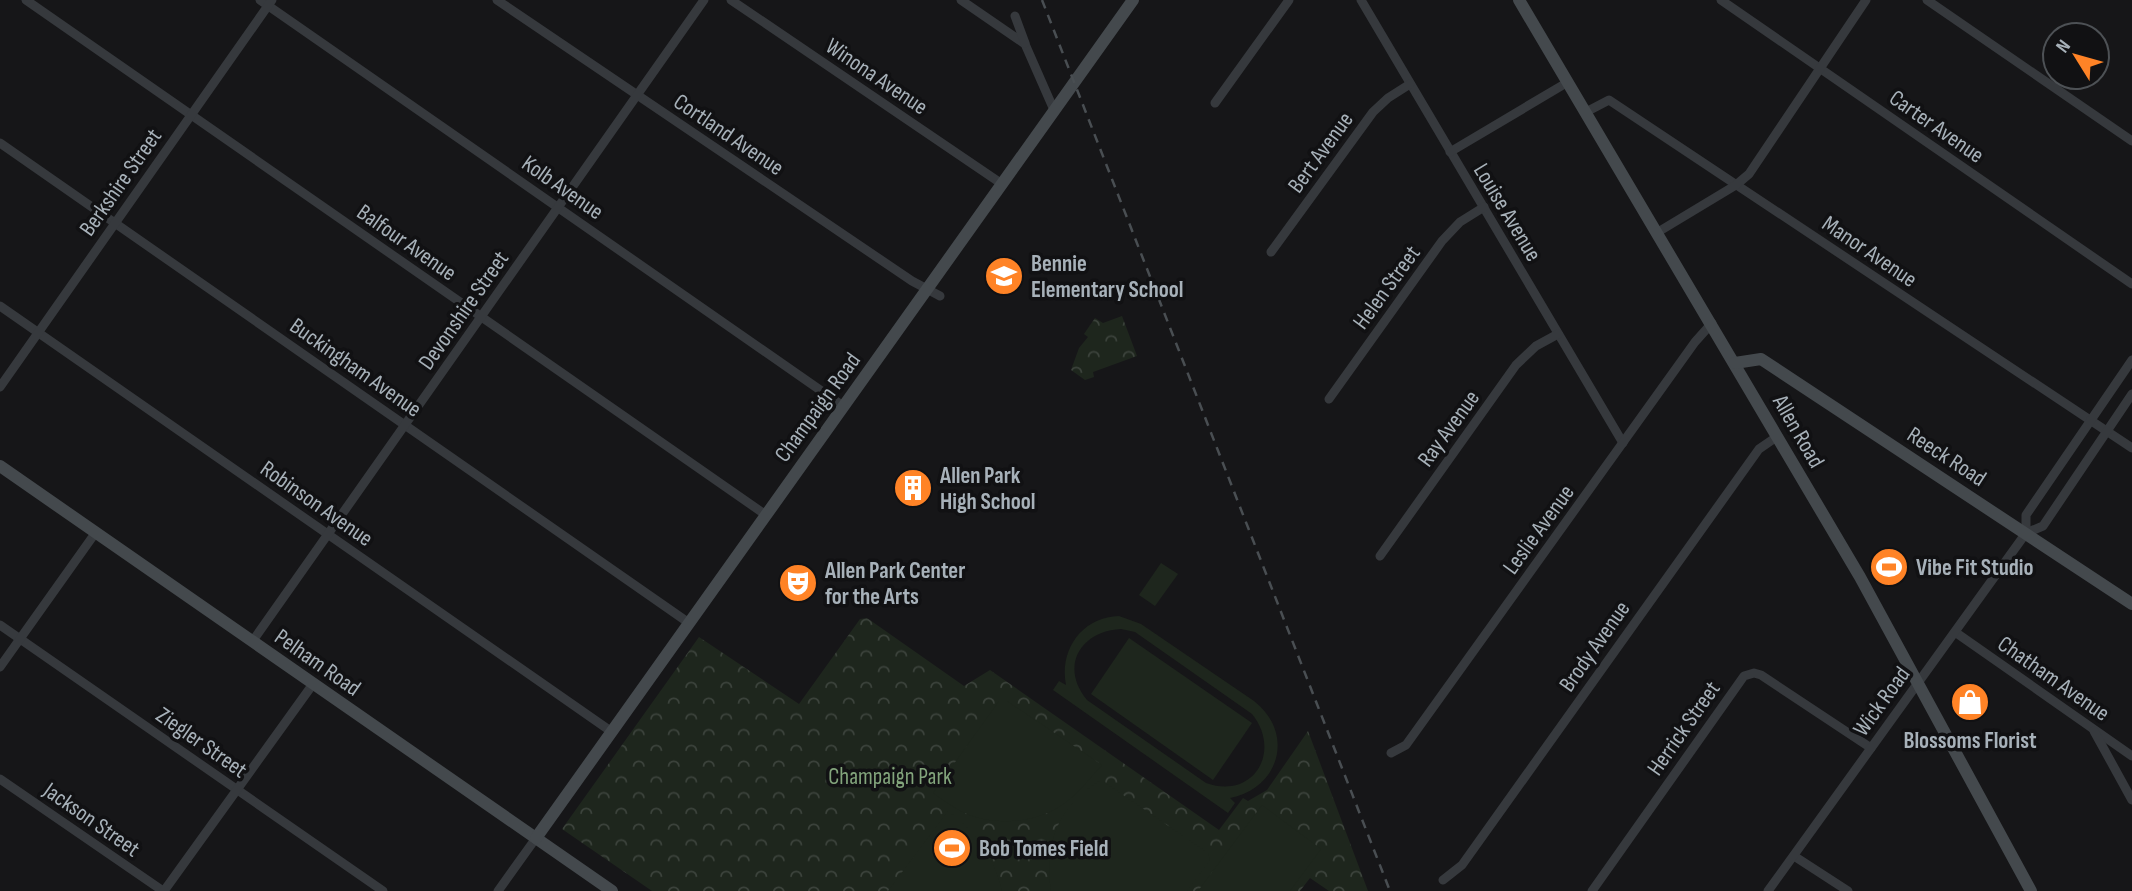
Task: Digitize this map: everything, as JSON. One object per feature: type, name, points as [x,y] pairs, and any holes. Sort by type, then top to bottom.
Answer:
[{"type":"main road","name":"Champaign Road","points":[[537,838],[1133,0]]},
{"type":"main road","name":"Allen Road","points":[[1519,0],[1860,577],[2031,891]]},
{"type":"main road","name":"Reeck Road","points":[[1735,363],[1761,359],[2132,604]]},
{"type":"main road","name":"Pelham Road","points":[[0,466],[612,891]]},
{"type":"street","name":"Balfour Avenue","points":[[26,0],[766,515]]},
{"type":"street","name":"Cortland Avenue","points":[[497,0],[940,296]]},
{"type":"street","name":"Devonshire Street","points":[[252,642],[704,0]]},
{"type":"street","name":"Winona Avenue","points":[[731,0],[1002,184]]},
{"type":"street","points":[[961,0],[1026,44]]},
{"type":"street","points":[[1215,103],[1289,0]]},
{"type":"street","name":"Louise Avenue","points":[[1361,0],[1623,443]]},
{"type":"street","name":"Carter Avenue","points":[[1721,0],[2132,284]]},
{"type":"street","points":[[1658,232],[1736,185],[1749,174],[1866,0]]},
{"type":"street","points":[[1927,0],[2132,141]]},
{"type":"street","name":"Berkshire Street","points":[[0,387],[192,115],[267,2]]},
{"type":"street","name":"Kolb Avenue","points":[[267,2],[843,407]]},
{"type":"street","points":[[1015,16],[1054,110]]},
{"type":"street","points":[[1450,152],[1568,82]]},
{"type":"street","name":"Bert Avenue","points":[[1271,252],[1373,111],[1410,84]]},
{"type":"street","name":"Manor Avenue","points":[[1586,112],[1609,100],[2132,448]]},
{"type":"street","name":"Buckingham Avenue","points":[[0,143],[689,623]]},
{"type":"street","name":"Helen Street","points":[[1329,399],[1442,241],[1460,222],[1484,207]]},
{"type":"street","name":"Robinson Avenue","points":[[0,306],[612,732]]},
{"type":"street","name":"Leslie Avenue","points":[[1391,753],[1406,744],[1695,342],[1712,323]]},
{"type":"street","name":"Ray Avenue","points":[[1380,556],[1516,365],[1536,346],[1558,334]]},
{"type":"street","name":"Wick Road","points":[[2026,533],[2026,515],[2132,360]]},
{"type":"street","name":"Wick Road","points":[[1768,891],[2026,533],[2043,526],[2132,394]]},
{"type":"street","name":"Brody Avenue","points":[[1443,880],[1462,865],[1759,449],[1778,436]]},
{"type":"street","points":[[0,667],[96,533]]},
{"type":"street","name":"Ziegler Street","points":[[0,625],[383,891]]},
{"type":"street","name":"Chatham Avenue","points":[[1955,632],[2132,756]]},
{"type":"street","name":"Herrick Street","points":[[1592,891],[1744,676],[1754,673],[1761,675],[1871,748]]},
{"type":"street","points":[[164,891],[313,684]]},
{"type":"street","points":[[2093,729],[2132,800]]},
{"type":"street","name":"Jackson Street","points":[[0,779],[164,891]]},
{"type":"street","points":[[498,891],[537,838]]},
{"type":"street","points":[[1794,856],[1848,891]]},
{"type":"green space","points":[[1122,316],[1137,356],[1093,372],[1094,377],[1085,380],[1071,370],[1079,348],[1088,337],[1084,334],[1095,318],[1103,323]]},
{"type":"green space","points":[[1161,563],[1178,574],[1155,606],[1139,595]]},
{"type":"green space","points":[[1119,616],[1141,624],[1254,701],[1267,714],[1275,728],[1278,743],[1276,758],[1261,783],[1230,798],[1235,803],[1228,813],[1053,690],[1059,681],[1066,685],[1066,660],[1076,638],[1094,622]],"holes":[[[1121,629],[1135,632],[1252,714],[1261,728],[1264,743],[1263,757],[1250,778],[1238,785],[1206,783],[1087,700],[1075,675],[1078,652],[1085,643],[1107,631]]]},
{"type":"green space","name":"Champaign Park","points":[[867,618],[964,686],[990,670],[1219,830],[1243,798],[1248,801],[1267,790],[1308,731],[1368,891],[1329,891],[1310,878],[1300,891],[652,891],[562,829],[699,637],[799,704],[860,619]]},
{"type":"green space","points":[[1129,638],[1252,723],[1213,780],[1091,694]]},
{"type":"green space","points":[[999,701],[1007,701],[1102,765],[1071,798],[1038,817],[1013,821],[988,820],[961,811],[933,793]]},
{"type":"green space","points":[[1101,780],[1208,853],[1210,860],[1187,891],[1051,891],[1050,857],[1057,827],[1074,801]]},
{"type":"green space","points":[[1262,805],[1321,849],[1290,891],[1198,891]]},
{"type":"green space","name":"Bob Tomes Field","points":[[948,811],[967,828],[989,856],[1002,891],[888,891]]},
{"type":"railway","points":[[1042,0],[1390,891]]},
{"type":"place","name":"Bennie Elementary School","points":[[1004,276]]},
{"type":"place","name":"Allen Park High School","points":[[913,488]]},
{"type":"place","name":"Vibe Fit Studio","points":[[1889,567]]},
{"type":"place","name":"Allen Park Center for the Arts","points":[[798,583]]},
{"type":"place","name":"Blossoms Florist","points":[[1970,702]]},
{"type":"place","name":"Bob Tomes Field","points":[[952,848]]}]
